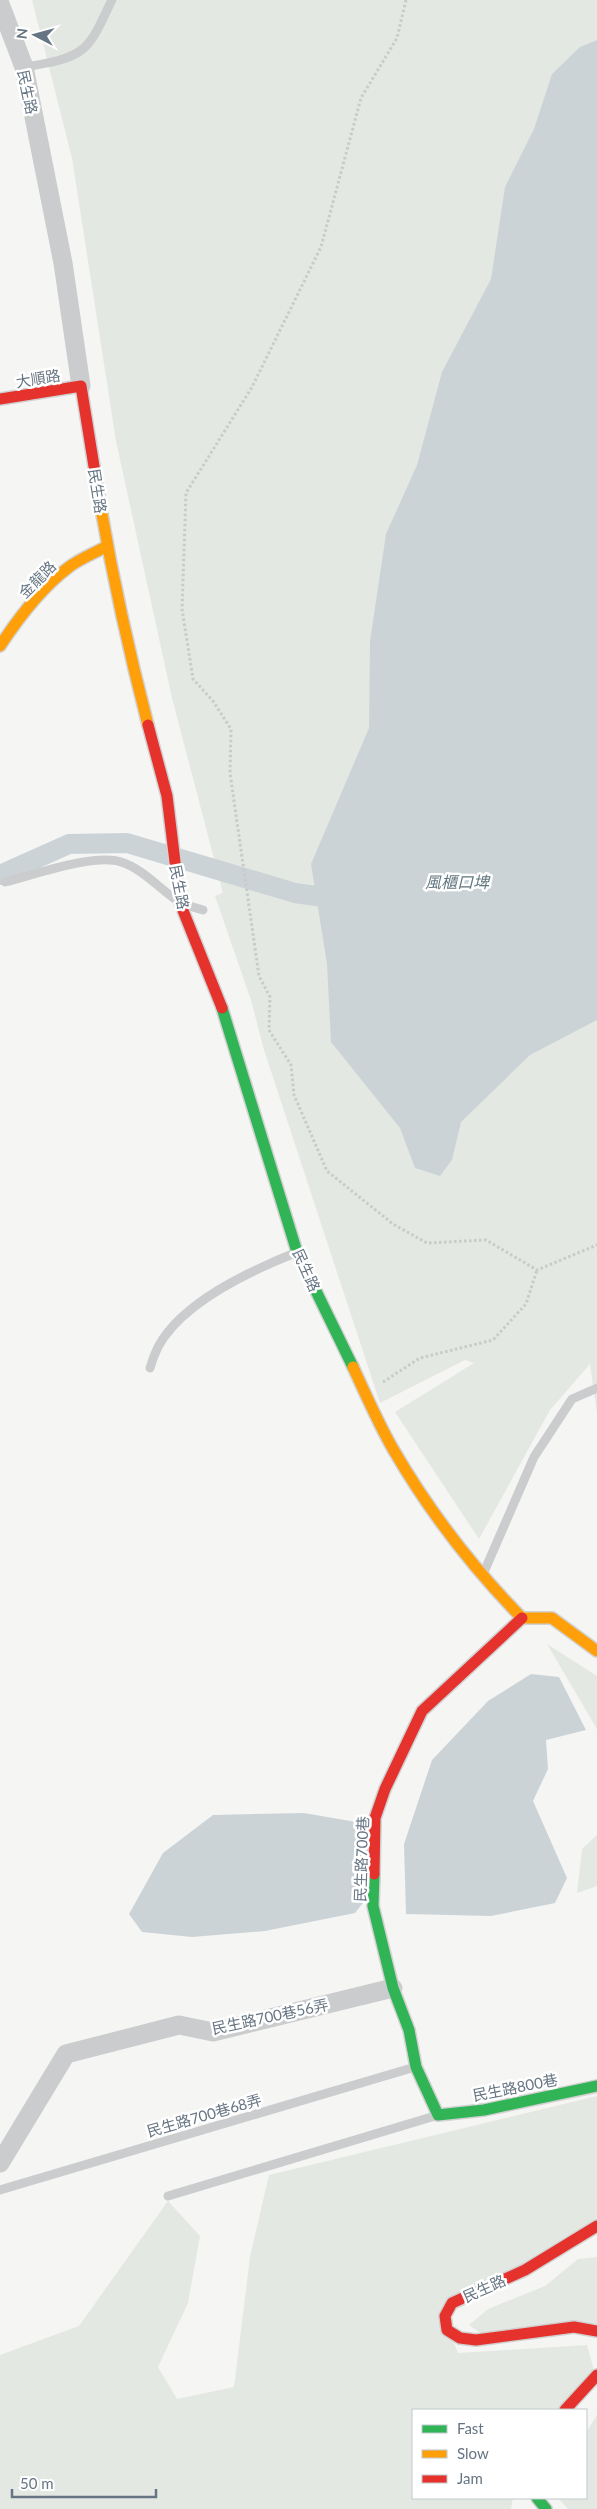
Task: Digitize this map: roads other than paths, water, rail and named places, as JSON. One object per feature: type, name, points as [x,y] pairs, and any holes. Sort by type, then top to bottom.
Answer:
[{"type":"street","name":"民生路","points":[[0,4],[24,67],[63,263],[80,386],[107,546],[133,667],[167,796],[180,903],[220,1000],[297,1252],[392,1448],[425,1502],[482,1577],[522,1618]]},
{"type":"street","name":"大順路","points":[[0,399],[80,386]]},
{"type":"street","name":"金龍路","points":[[0,646],[8,633],[47,588],[71,566],[107,546]]},
{"type":"street","points":[[522,1618],[552,1618],[597,1650]]},
{"type":"street","name":"民生路700巷","points":[[438,2115],[416,2067],[409,2030],[394,1988],[373,1906],[375,1818],[384,1789],[422,1711],[522,1618]]},
{"type":"street","name":"民生路700巷56弄","points":[[0,2163],[66,2054],[179,2025],[213,2032],[394,1988]]},
{"type":"street","name":"民生路800巷","points":[[438,2115],[484,2110],[597,2086]]},
{"type":"street","name":"民生路","points":[[597,2226],[577,2236],[550,2256],[468,2297],[452,2303],[446,2310],[444,2320],[447,2330],[460,2338],[476,2340],[574,2327],[597,2331]]},
{"type":"street","points":[[577,2236],[597,2235]]},
{"type":"street","points":[[566,2409],[597,2375]]},
{"type":"lane","points":[[24,67],[46,63],[84,48],[96,32],[112,0]]},
{"type":"lane","points":[[5,882],[97,859],[120,861],[135,868],[180,903],[203,910]]},
{"type":"lane","points":[[150,1368],[158,1346],[187,1311],[247,1272],[297,1252]]},
{"type":"lane","points":[[482,1577],[534,1457],[572,1399],[597,1388]]},
{"type":"lane","name":"民生路700巷68弄","points":[[0,2190],[416,2067]]},
{"type":"lane","points":[[168,2196],[438,2115]]},
{"type":"water","name":"風櫃口埤","points":[[597,40],[597,1020],[530,1055],[461,1122],[452,1160],[440,1176],[415,1168],[400,1128],[331,1042],[327,964],[311,864],[369,728],[370,641],[386,534],[417,465],[442,372],[491,279],[505,187],[534,129],[552,74],[580,47]]},
{"type":"water","points":[[531,1674],[559,1677],[586,1730],[546,1740],[548,1769],[533,1801],[567,1878],[555,1903],[491,1916],[406,1914],[404,1844],[432,1760],[488,1701]]},
{"type":"water","points":[[304,1813],[356,1822],[369,1844],[370,1894],[355,1913],[265,1931],[192,1937],[142,1932],[129,1914],[163,1853],[213,1815]]},
{"type":"waterway","points":[[0,875],[69,844],[127,843],[295,893],[316,896],[340,881]]}]
